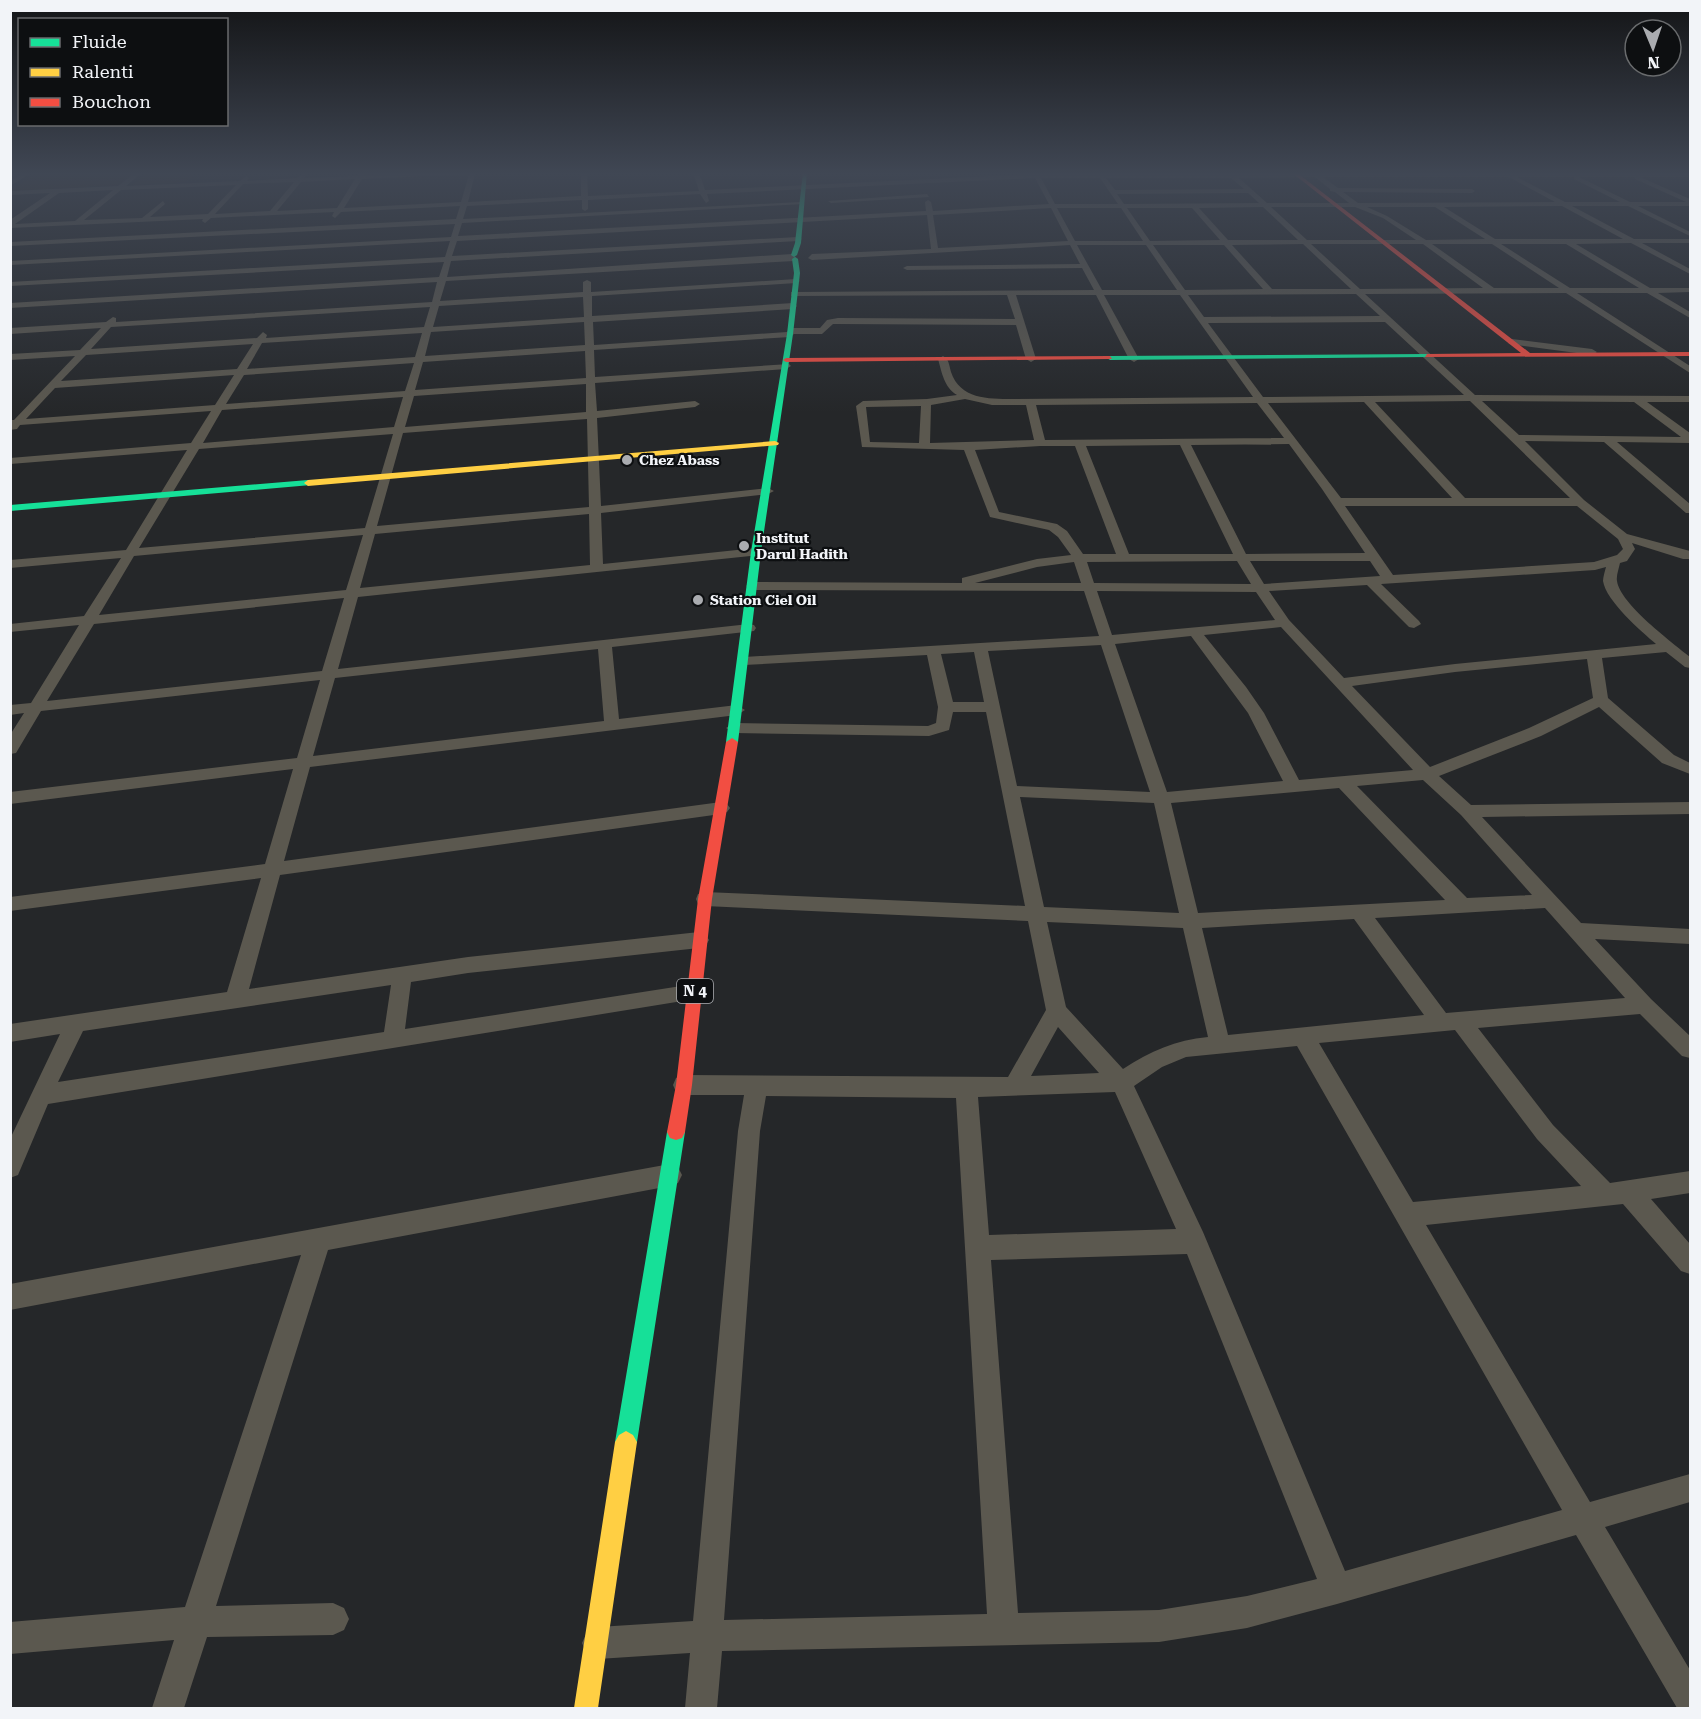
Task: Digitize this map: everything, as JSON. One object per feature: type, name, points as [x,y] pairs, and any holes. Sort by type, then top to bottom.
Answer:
[{"type":"street","points":[[147,283],[176,252]]},
{"type":"street","points":[[10,284],[273,252]]},
{"type":"street","points":[[10,749],[314,252]]},
{"type":"street","points":[[235,1001],[450,252]]},
{"type":"street","points":[[10,263],[305,267],[565,252]]},
{"type":"street","points":[[586,252],[597,568]]},
{"type":"street","points":[[724,252],[728,262]]},
{"type":"street","points":[[755,252],[799,264]]},
{"type":"street","name":"N 4","points":[[586,1708],[641,1341],[684,1085],[699,940],[749,628],[756,552],[768,491],[799,252]]},
{"type":"street","points":[[10,331],[588,294],[843,256],[910,252]]},
{"type":"street","points":[[1077,252],[1134,359]]},
{"type":"street","points":[[1155,252],[1229,358],[1336,502],[1390,581]]},
{"type":"street","points":[[1236,252],[1270,292]]},
{"type":"street","points":[[753,586],[1260,588],[1595,566],[1622,558],[1629,549],[1623,537],[1580,502],[1516,438],[1315,252]]},
{"type":"street","points":[[1395,252],[1528,355]]},
{"type":"street","points":[[1439,252],[1492,291]]},
{"type":"street","points":[[1512,252],[1690,370]]},
{"type":"street","points":[[1585,252],[1690,315]]},
{"type":"street","points":[[1651,252],[1690,272]]},
{"type":"street","points":[[901,253],[908,281]]},
{"type":"street","points":[[18,269],[34,256]]},
{"type":"street","points":[[10,306],[769,259],[908,281],[1011,294],[1690,290]]},
{"type":"street","points":[[10,357],[589,320],[799,264]]},
{"type":"street","points":[[908,281],[1084,266]]},
{"type":"street","points":[[126,308],[140,291]]},
{"type":"street","points":[[1011,294],[1031,359]]},
{"type":"street","points":[[13,425],[117,316]]},
{"type":"street","points":[[1203,320],[1387,319]]},
{"type":"street","points":[[52,385],[822,331],[830,322],[838,321],[1020,322]]},
{"type":"street","points":[[1512,342],[1561,350],[1618,354]]},
{"type":"street","points":[[13,425],[786,363],[943,359],[1690,354]]},
{"type":"street","points":[[943,359],[955,389],[965,396]]},
{"type":"street","points":[[1292,441],[1040,443],[968,447],[866,445],[861,406],[947,401],[965,396],[998,401],[1030,402],[1472,398],[1690,399]]},
{"type":"street","points":[[1367,399],[1462,502]]},
{"type":"street","points":[[1636,399],[1690,439]]},
{"type":"street","points":[[1030,402],[1040,443]]},
{"type":"street","points":[[924,447],[926,403]]},
{"type":"street","points":[[10,461],[592,415],[695,404]]},
{"type":"street","points":[[1516,438],[1690,439]]},
{"type":"street","points":[[1605,438],[1690,510]]},
{"type":"street","points":[[1184,442],[1243,558],[1284,623],[1427,774],[1467,811],[1644,1005],[1690,1050]]},
{"type":"street","points":[[10,508],[774,443]]},
{"type":"street","points":[[1080,444],[1124,558]]},
{"type":"street","points":[[968,447],[994,514],[1053,527],[1063,534],[1079,558],[1161,798],[1220,1044]]},
{"type":"street","points":[[10,564],[596,510],[768,491]]},
{"type":"street","points":[[1336,502],[1580,502]]},
{"type":"street","points":[[1623,537],[1656,545],[1683,555],[1690,555]]},
{"type":"street","points":[[10,628],[756,552]]},
{"type":"street","points":[[946,587],[1037,563],[1079,558],[1374,557]]},
{"type":"street","points":[[1614,560],[1609,575],[1612,587],[1636,617],[1690,664]]},
{"type":"street","points":[[1372,582],[1414,624]]},
{"type":"street","points":[[744,661],[1108,640],[1284,623]]},
{"type":"street","points":[[10,710],[749,628]]},
{"type":"street","points":[[1194,631],[1241,690],[1256,713],[1294,786]]},
{"type":"street","points":[[605,645],[612,726]]},
{"type":"street","points":[[980,646],[1056,1011],[1121,1082],[1194,1241],[1337,1589]]},
{"type":"street","points":[[1339,683],[1669,647]]},
{"type":"street","points":[[734,728],[929,731],[943,726],[946,707],[933,649]]},
{"type":"street","points":[[1594,655],[1601,700],[1668,759],[1690,770]]},
{"type":"street","points":[[1010,791],[1161,798],[1427,774],[1535,732],[1601,700]]},
{"type":"street","points":[[946,707],[992,707]]},
{"type":"street","points":[[10,798],[737,710]]},
{"type":"street","points":[[1344,783],[1462,905]]},
{"type":"street","points":[[10,904],[528,837],[721,808]]},
{"type":"street","points":[[1467,811],[1690,808]]},
{"type":"street","points":[[705,899],[1191,921],[1549,901]]},
{"type":"street","points":[[1358,910],[1545,1132],[1617,1193],[1690,1262]]},
{"type":"street","points":[[1576,930],[1690,936]]},
{"type":"street","points":[[10,1033],[468,965],[699,940]]},
{"type":"street","points":[[393,1040],[402,975]]},
{"type":"street","points":[[40,1095],[694,992]]},
{"type":"street","points":[[684,1085],[966,1088],[1121,1082],[1154,1060],[1171,1052],[1220,1044],[1644,1005]]},
{"type":"street","points":[[1014,1086],[1056,1011]]},
{"type":"street","points":[[10,1167],[21,1120],[40,1095],[76,1023]]},
{"type":"street","points":[[1303,1036],[1690,1700]]},
{"type":"street","points":[[701,1708],[750,1131],[757,1085]]},
{"type":"street","points":[[966,1088],[1004,1631]]},
{"type":"street","points":[[10,1298],[670,1175]]},
{"type":"street","points":[[1406,1215],[1617,1193],[1690,1182]]},
{"type":"street","points":[[168,1708],[319,1239]]},
{"type":"street","points":[[977,1248],[1194,1241]]},
{"type":"street","points":[[595,1643],[707,1636],[1159,1626],[1247,1612],[1337,1589],[1582,1517],[1690,1488]]},
{"type":"street","points":[[10,1638],[197,1622],[333,1619]]},
{"type":"traffic: fast","points":[[732,742],[756,552],[790,334],[797,273],[795,259]]},
{"type":"traffic: fast","points":[[1110,358],[1427,356]]},
{"type":"traffic: fast","points":[[10,508],[308,483]]},
{"type":"traffic: fast","points":[[626,1442],[676,1132]]},
{"type":"traffic: slow","points":[[308,483],[775,443]]},
{"type":"traffic: slow","points":[[586,1708],[626,1442]]},
{"type":"traffic: jam","points":[[1396,252],[1528,355]]},
{"type":"traffic: jam","points":[[1427,356],[1690,354]]},
{"type":"traffic: jam","points":[[786,360],[1110,358]]},
{"type":"traffic: jam","points":[[676,1132],[684,1085],[705,899],[732,742]]},
{"type":"place","name":"Chez Abass","points":[[627,460]]},
{"type":"place","name":"Institut Darul Hadith","points":[[744,546]]},
{"type":"place","name":"Station Ciel Oil","points":[[698,600]]}]
